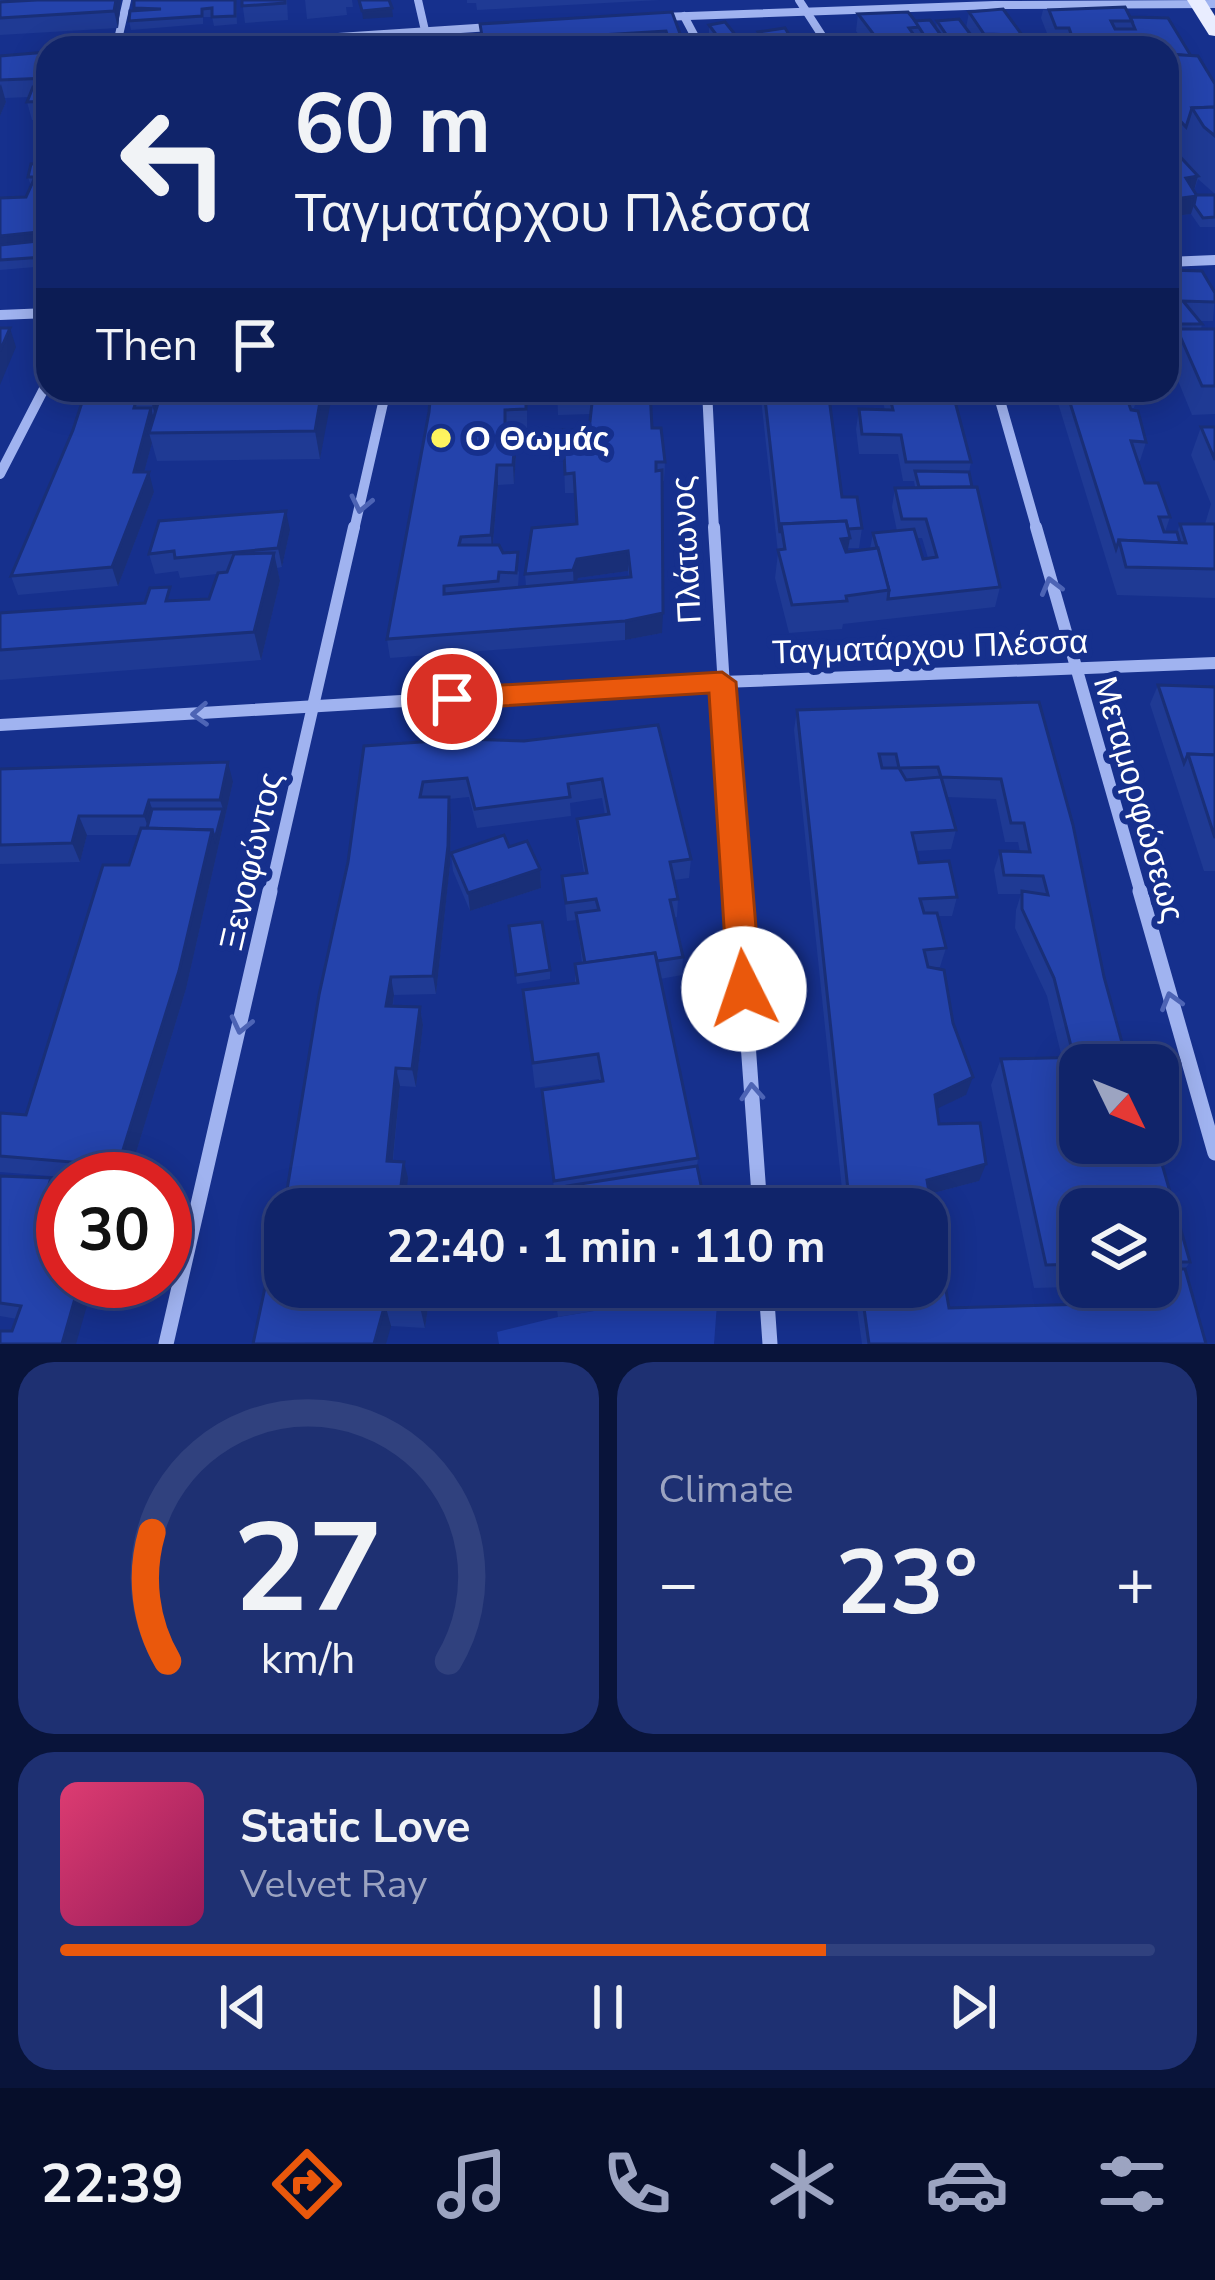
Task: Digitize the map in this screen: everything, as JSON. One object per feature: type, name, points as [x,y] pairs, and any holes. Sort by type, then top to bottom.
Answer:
[{"type":"main road","points":[[1203,3],[1215,31]]},
{"type":"street","points":[[119,36],[127,0]]},
{"type":"street","points":[[418,0],[428,36]]},
{"type":"street","points":[[799,0],[822,36]]},
{"type":"street","points":[[660,17],[993,3],[1203,3]]},
{"type":"street","points":[[683,16],[694,36]]},
{"type":"street","points":[[355,36],[510,26]]},
{"type":"street","points":[[1179,262],[1215,260]]},
{"type":"street","points":[[0,315],[36,314]]},
{"type":"street","points":[[0,474],[37,402]]},
{"type":"street","name":"Ξενοφώντος","points":[[166,1344],[383,402]]},
{"type":"street","name":"Πλάτωνος","points":[[708,402],[722,682],[758,1188]]},
{"type":"street","name":"Μεταμορφώσεως","points":[[1000,402],[1215,1153]]},
{"type":"street","name":"Ταγματάρχου Πλέσσα","points":[[0,725],[722,682],[1215,663]]},
{"type":"street","points":[[767,1308],[770,1344]]},
{"type":"shaded area","points":[[611,1308],[717,1308],[714,1344],[499,1344],[497,1332]]},
{"type":"building","points":[[116,0],[114,11],[0,18],[0,2]]},
{"type":"building","points":[[134,0],[235,0],[235,16],[212,17],[212,8],[202,9],[202,16],[129,21],[130,11],[161,9],[134,8]]},
{"type":"building","points":[[242,0],[285,0],[285,3],[242,6]]},
{"type":"building","points":[[359,0],[389,0],[392,8],[362,11]]},
{"type":"building","points":[[1125,7],[1130,17],[1168,18],[1179,36],[1072,36],[1069,28],[1056,28],[1049,10]],"holes":[[[1111,21],[1132,21],[1135,29],[1115,29]]]},
{"type":"building","points":[[1003,9],[1022,35],[984,34],[969,12]]},
{"type":"building","points":[[672,12],[681,36],[668,36],[666,31],[482,36],[480,24]]},
{"type":"building","points":[[908,12],[920,27],[909,28],[915,36],[875,36],[858,14]]},
{"type":"building","points":[[959,19],[972,36],[947,36],[937,21]]},
{"type":"building","points":[[930,20],[942,36],[925,36],[915,21]]},
{"type":"building","points":[[725,22],[736,36],[717,36],[709,25]]},
{"type":"building","points":[[785,28],[790,36],[760,36],[758,32]]},
{"type":"building","points":[[1179,36],[1191,56],[1179,55]]},
{"type":"building","points":[[36,53],[36,78],[0,80],[0,56]]},
{"type":"building","points":[[1179,55],[1198,56],[1215,84],[1215,107],[1192,108],[1186,127],[1179,119]]},
{"type":"building","points":[[1215,107],[1215,136],[1192,108]]},
{"type":"building","points":[[1179,156],[1198,176],[1186,178],[1197,196],[1179,198]]},
{"type":"building","points":[[31,164],[36,164],[36,232],[0,236],[0,198],[26,197],[35,177],[28,177]]},
{"type":"building","points":[[1196,195],[1215,195],[1215,217],[1203,218],[1194,205]]},
{"type":"building","points":[[36,241],[36,258],[0,260],[0,245]]},
{"type":"building","points":[[1179,270],[1202,271],[1215,293],[1215,302],[1183,301],[1202,324],[1179,324]]},
{"type":"building","points":[[0,328],[10,328],[0,351]]},
{"type":"building","points":[[1179,329],[1215,329],[1215,386],[1202,386]]},
{"type":"building","points":[[82,402],[136,402],[134,408],[151,408],[134,472],[149,472],[112,567],[11,576]]},
{"type":"building","points":[[158,402],[320,402],[315,431],[149,433]]},
{"type":"building","points":[[430,402],[526,402],[526,409],[505,410],[505,435],[515,436],[513,465],[497,465],[491,535],[461,537],[459,545],[499,545],[503,553],[518,552],[516,573],[499,572],[498,581],[444,586],[444,594],[631,577],[628,551],[577,559],[573,570],[525,574],[532,528],[577,524],[574,473],[565,474],[563,430],[589,430],[592,402],[651,402],[652,428],[661,428],[665,462],[656,462],[656,471],[662,470],[663,613],[625,621],[387,639]]},
{"type":"building","points":[[765,402],[830,402],[842,497],[857,497],[862,528],[848,529],[846,521],[781,524],[780,533]]},
{"type":"building","points":[[891,402],[955,402],[971,462],[906,462],[901,435],[862,434],[859,409],[893,410]]},
{"type":"building","points":[[1070,402],[1128,402],[1131,410],[1138,411],[1146,442],[1131,441],[1145,483],[1158,483],[1170,517],[1159,517],[1164,532],[1177,532],[1180,543],[1119,540],[1116,549]]},
{"type":"building","points":[[1201,427],[1215,427],[1215,460]]},
{"type":"building","points":[[915,471],[969,472],[972,487],[919,487]]},
{"type":"building","points":[[977,487],[1000,587],[888,599],[873,533],[914,529],[923,559],[937,557],[926,519],[902,519],[895,488]]},
{"type":"building","points":[[286,511],[278,548],[175,558],[174,551],[149,554],[159,521]]},
{"type":"building","points":[[846,521],[850,538],[841,539],[846,552],[878,548],[889,590],[846,596],[847,601],[792,605],[778,550],[785,549],[781,524]]},
{"type":"building","points":[[1180,524],[1215,524],[1215,569],[1126,567],[1119,540],[1186,543]]},
{"type":"building","points":[[274,553],[254,632],[0,650],[0,613],[145,603],[150,588],[170,587],[166,601],[209,599],[218,573],[227,572],[234,554]]},
{"type":"building","points":[[1158,685],[1215,687],[1215,755],[1188,754],[1184,763]]},
{"type":"building","points":[[1039,702],[1073,825],[1122,1044],[1070,1044],[1054,978],[1022,909],[1022,891],[1048,895],[1043,876],[1004,875],[1000,851],[1030,852],[1024,823],[1011,823],[1001,779],[941,777],[956,830],[912,833],[919,863],[949,861],[957,897],[920,899],[924,913],[937,913],[946,948],[924,950],[928,967],[944,970],[953,1023],[973,1077],[935,1095],[939,1124],[980,1123],[986,1164],[927,1180],[928,1188],[848,1188],[797,710]],"holes":[[[879,754],[896,754],[899,768],[882,768]],[[938,767],[941,777],[906,780],[899,768]]]},
{"type":"building","points":[[658,725],[691,859],[670,862],[678,899],[670,900],[683,957],[657,961],[655,953],[585,963],[576,913],[599,910],[596,899],[566,903],[562,876],[587,873],[577,819],[609,814],[602,779],[568,784],[570,797],[475,809],[467,778],[423,782],[420,797],[449,797],[448,846],[433,976],[391,977],[386,1006],[420,1007],[412,1069],[396,1068],[387,1161],[404,1162],[401,1188],[287,1188],[319,995],[348,862],[364,746],[464,739],[524,741]]},
{"type":"building","points":[[1188,754],[1215,755],[1215,838]]},
{"type":"building","points":[[228,762],[220,800],[149,800],[144,816],[79,816],[72,843],[0,845],[0,769]]},
{"type":"building","points":[[152,809],[223,809],[215,839],[212,830],[147,828]]},
{"type":"building","points":[[141,828],[212,830],[179,971],[122,1152],[36,1152],[36,1159],[0,1156],[0,1113],[26,1115],[103,865],[129,865]]},
{"type":"building","points":[[504,835],[509,847],[527,841],[540,869],[468,893],[451,853]]},
{"type":"building","points":[[542,922],[550,970],[516,975],[509,926]]},
{"type":"building","points":[[655,953],[698,1158],[554,1181],[542,1090],[603,1081],[598,1054],[533,1063],[523,990],[578,983],[575,964]]},
{"type":"building","points":[[1059,1058],[1059,1164],[1162,1164],[1169,1188],[1059,1188],[1059,1265],[1046,1265],[1001,1059]]},
{"type":"building","points":[[697,1166],[702,1188],[567,1188]]},
{"type":"building","points":[[0,1176],[36,1177],[36,1308],[72,1308],[62,1344],[0,1344],[0,1331],[12,1331],[21,1306],[0,1303]]},
{"type":"building","points":[[1179,1224],[1190,1262],[1179,1262]]},
{"type":"building","points":[[1179,1269],[1185,1269],[1206,1344],[869,1344],[864,1308],[948,1308],[948,1302],[949,1308],[1179,1308]]},
{"type":"building","points":[[264,1292],[264,1308],[384,1308],[374,1344],[253,1344]]},
{"type":"place","name":"Ο Θωμάς","points":[[441,438]]},
{"type":"route","points":[[452,699],[722,682],[744,989]]}]
